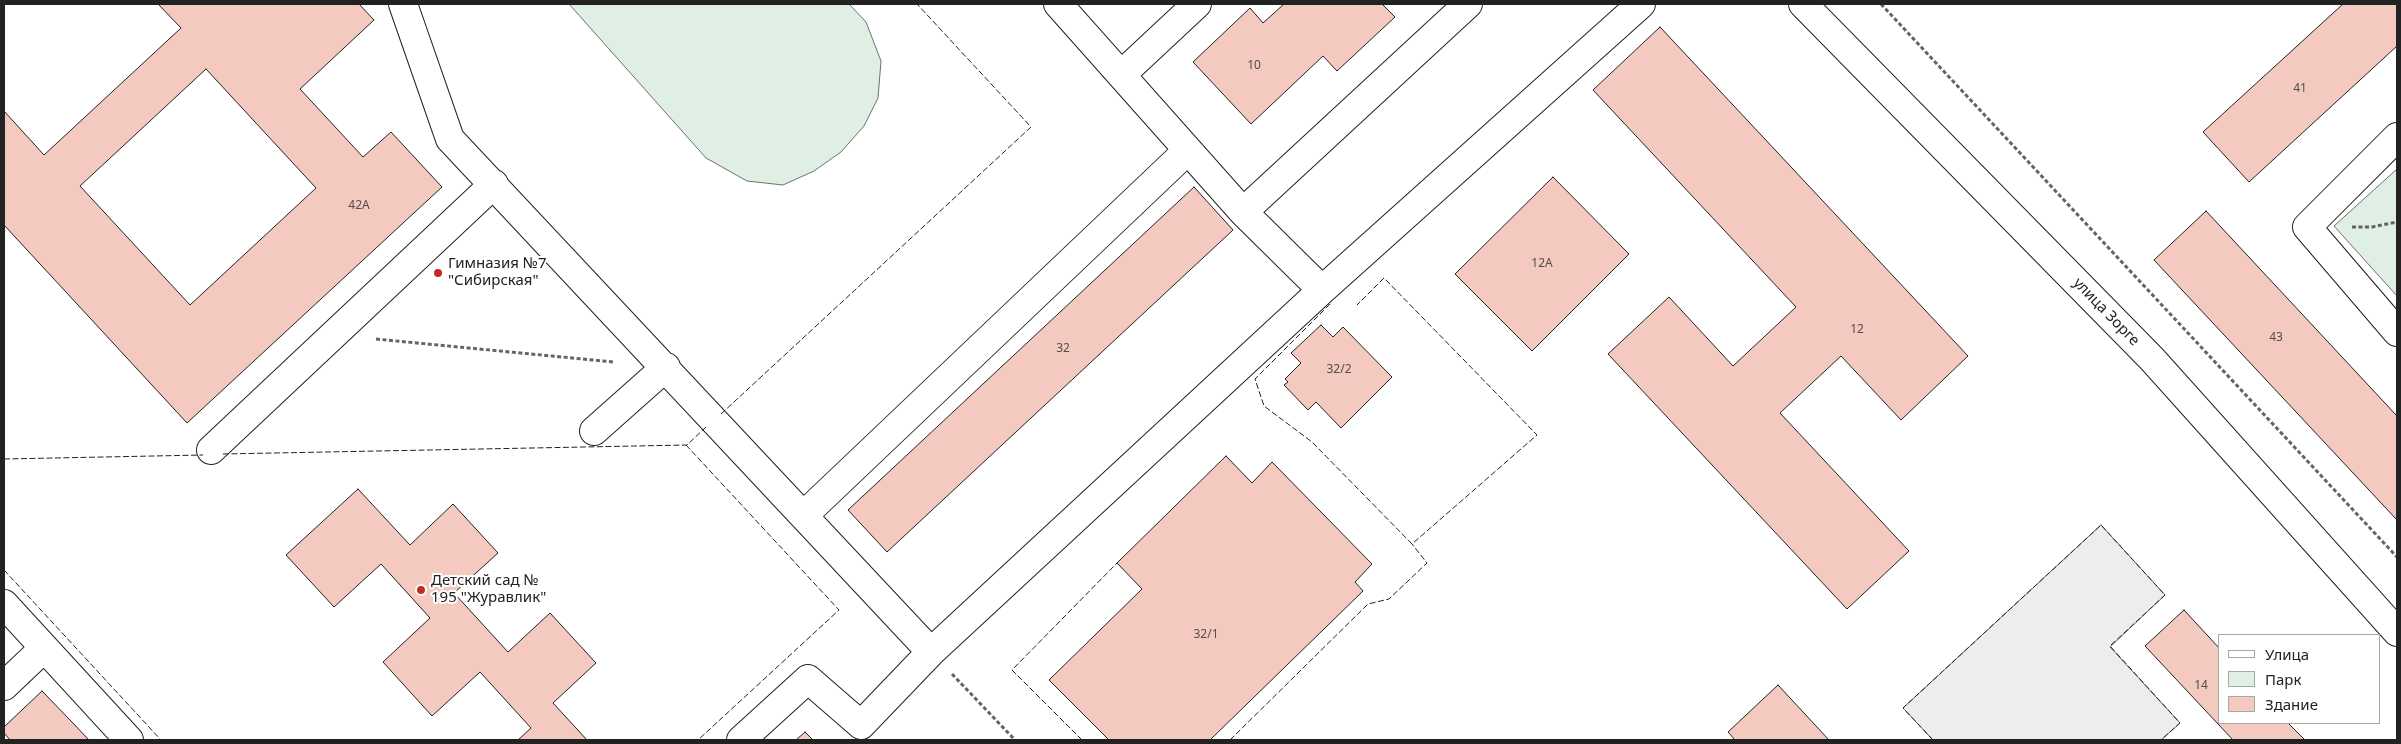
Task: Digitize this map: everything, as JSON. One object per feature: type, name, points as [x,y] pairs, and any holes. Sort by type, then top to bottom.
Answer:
[{"type":"street","points":[[402,4],[450,139],[666,367],[931,652]]},
{"type":"street","points":[[1058,4],[1243,212],[1322,290]]},
{"type":"street","points":[[1121,75],[1197,4]]},
{"type":"street","points":[[1243,212],[1468,4]]},
{"type":"street","name":"улица Зорге","points":[[1804,4],[2152,359],[2394,621]]},
{"type":"street","points":[[741,740],[808,679],[868,733],[931,652],[1322,290],[1638,5]]},
{"type":"street","points":[[2397,137],[2307,227],[2397,332]]},
{"type":"street","points":[[804,515],[1187,151]]},
{"type":"street","points":[[211,450],[494,184]]},
{"type":"street","points":[[594,431],[666,367]]},
{"type":"street","points":[[4,604],[129,740]]},
{"type":"street","points":[[4,686],[44,648]]},
{"type":"path","points":[[1881,4],[2397,557]]},
{"type":"path","points":[[334,335],[617,362]]},
{"type":"path","points":[[931,652],[1015,740]]},
{"type":"green space","points":[[569,4],[849,4],[866,22],[881,61],[878,98],[864,126],[841,152],[814,171],[783,185],[747,181],[706,158]]},
{"type":"green space","points":[[2397,169],[2397,296],[2334,226]]},
{"type":"shaded area","points":[[2101,525],[2165,595],[2110,647],[2180,723],[2161,740],[1933,740],[1903,708]]},
{"type":"building","points":[[158,4],[359,4],[374,20],[300,89],[363,157],[391,132],[442,187],[187,423],[4,225],[4,111],[44,155],[181,28]],"holes":[[[206,69],[316,188],[190,305],[80,186]]]},
{"type":"building","points":[[1284,4],[1382,4],[1395,17],[1337,71],[1323,56],[1251,124],[1193,62],[1250,8],[1263,23]]},
{"type":"building","points":[[2343,4],[2397,4],[2397,46],[2249,182],[2203,132]]},
{"type":"building","points":[[1660,27],[1968,356],[1901,420],[1841,356],[1780,413],[1909,551],[1847,609],[1608,354],[1669,297],[1733,366],[1796,307],[1593,90]]},
{"type":"building","points":[[1553,177],[1629,254],[1532,351],[1455,274]]},
{"type":"building","points":[[1194,187],[1233,230],[887,552],[848,510]]},
{"type":"building","points":[[2206,211],[2397,416],[2397,520],[2154,260]]},
{"type":"building","points":[[1321,325],[1333,337],[1343,327],[1392,377],[1341,428],[1316,402],[1308,410],[1284,385],[1288,382],[1285,379],[1301,363],[1291,353]]},
{"type":"building","points":[[1226,456],[1252,483],[1272,462],[1372,564],[1355,582],[1363,591],[1210,740],[1109,740],[1049,680],[1142,589],[1117,563]]},
{"type":"building","points":[[358,489],[410,545],[453,504],[498,553],[454,593],[508,652],[550,613],[596,663],[553,703],[587,740],[518,740],[531,728],[480,672],[432,716],[383,662],[430,618],[381,564],[334,607],[286,555]]},
{"type":"building","points":[[2184,610],[2218,647],[2218,724],[2145,646]]},
{"type":"building","points":[[1778,685],[1829,740],[1735,740],[1728,732]]},
{"type":"building","points":[[42,691],[89,740],[10,740],[4,733],[4,727]]},
{"type":"building","points":[[2218,724],[2289,724],[2305,740],[2233,740]]},
{"type":"building","points":[[805,732],[813,740],[796,740]]},
{"type":"fence","points":[[721,414],[1031,127],[917,4]]},
{"type":"fence","points":[[1330,304],[1255,379],[1264,406],[1312,442],[1412,544],[1537,435],[1384,278],[1357,305]]},
{"type":"fence","points":[[223,454],[687,445],[706,427]]},
{"type":"fence","points":[[686,445],[839,610],[698,740]]},
{"type":"fence","points":[[4,459],[203,455]]},
{"type":"fence","points":[[1933,740],[1903,708],[2101,525],[2165,595],[2110,646],[2180,723],[2161,740]]},
{"type":"fence","points":[[1230,740],[1368,604],[1389,599],[1427,563],[1412,544]]},
{"type":"fence","points":[[1082,740],[1012,670],[1117,563]]},
{"type":"fence","points":[[4,570],[161,740]]},
{"type":"place","name":"Гимназия №7 \"Сибирская\"","points":[[438,273]]},
{"type":"place","name":"Детский сад № 195 \"Журавлик\"","points":[[421,590]]}]
